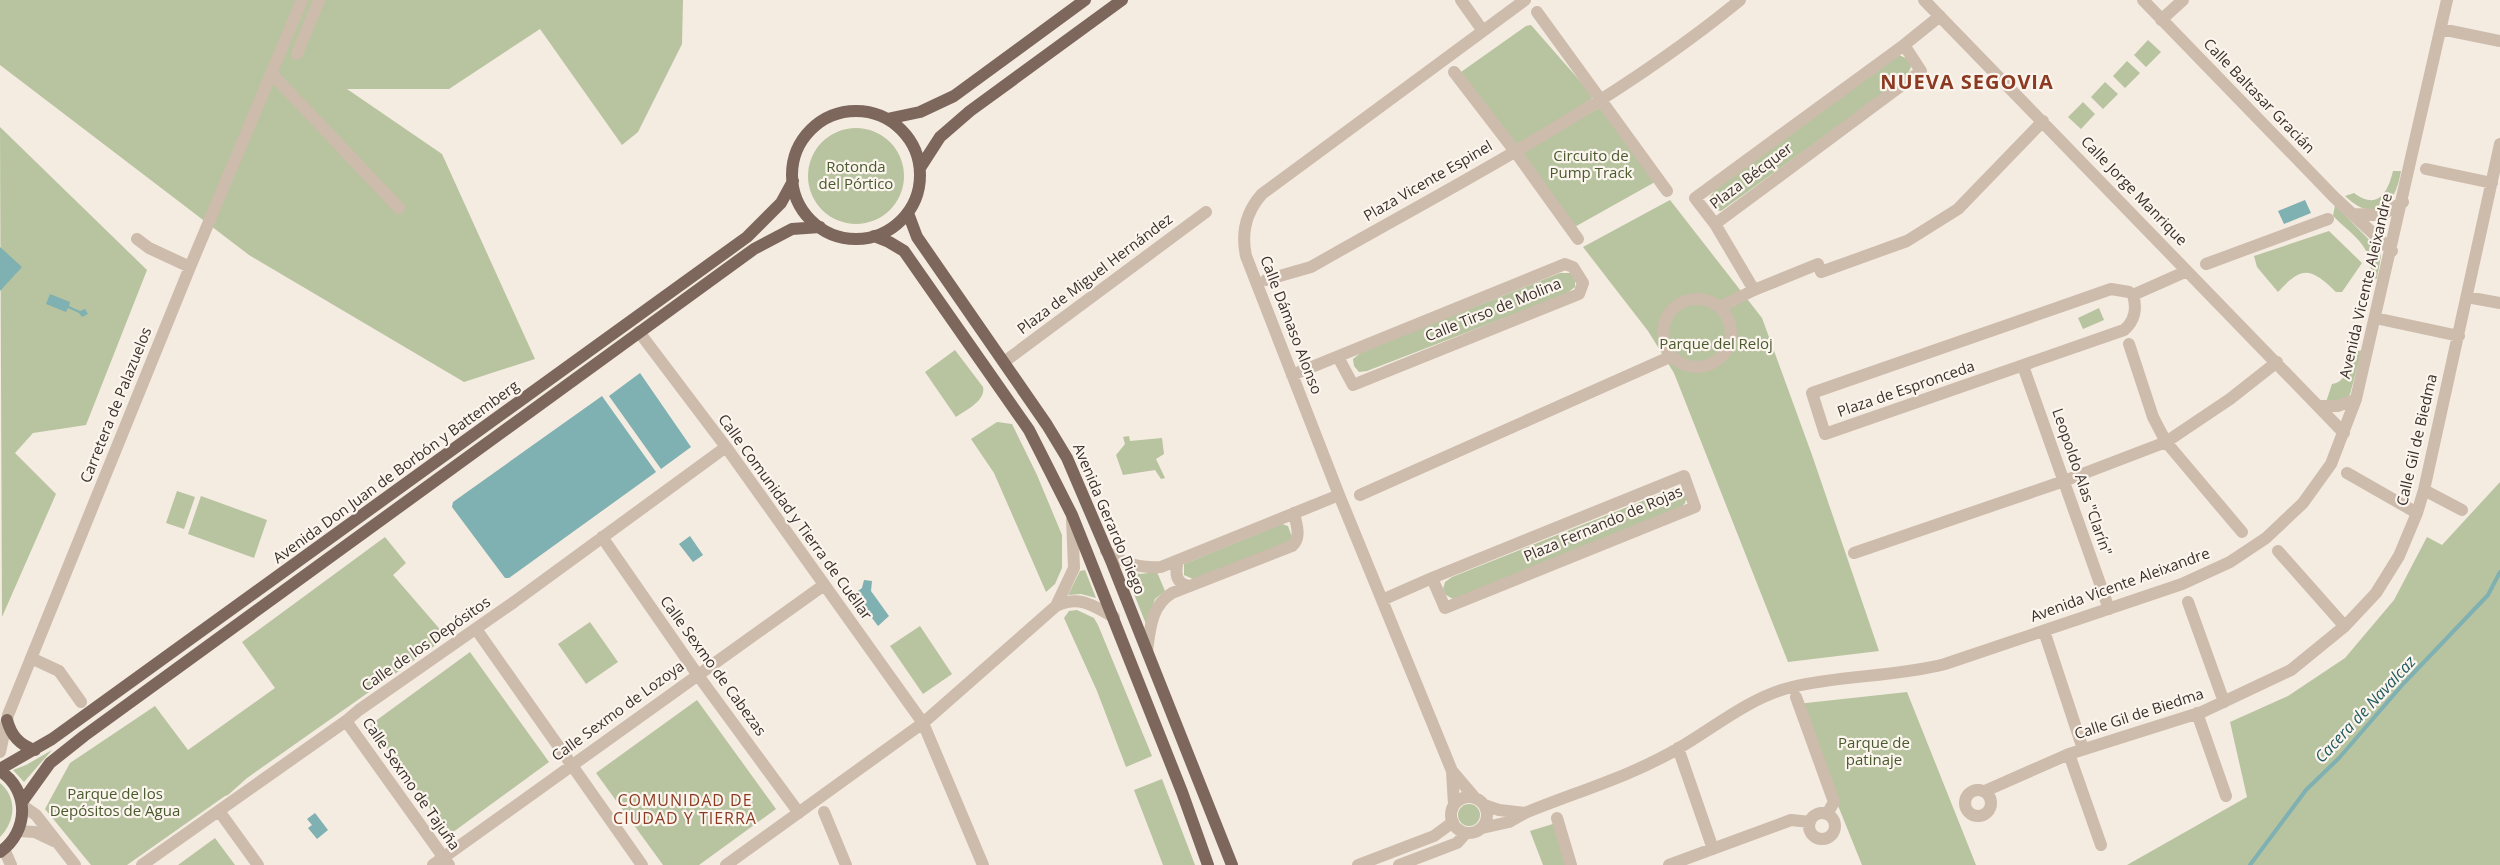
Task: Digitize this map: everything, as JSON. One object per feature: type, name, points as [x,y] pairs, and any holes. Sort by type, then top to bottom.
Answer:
[{"type":"main road","points":[[887,119],[920,112],[954,96],[1085,0]]},
{"type":"main road","points":[[920,168],[940,137],[970,111],[1122,0]]},
{"type":"main road","points":[[847,111],[868,112],[887,119],[899,128],[909,139],[920,168],[918,191],[908,213],[893,227],[874,236],[846,238],[820,227],[801,207],[793,181],[793,167],[799,147],[811,130],[821,121],[847,111]]},
{"type":"main road","name":"Avenida Don Juan de Borbón y Battemberg","points":[[0,770],[35,750],[283,574],[747,237],[782,203],[793,181]]},
{"type":"main road","name":"Avenida Gerardo Diego","points":[[908,213],[917,237],[1047,425],[1067,458],[1147,651],[1232,865]]},
{"type":"main road","name":"Avenida Don Juan de Borbón y Battemberg","points":[[22,804],[50,764],[84,736],[639,332],[772,238],[792,229],[820,227]]},
{"type":"main road","points":[[874,236],[904,251],[1029,430],[1072,515],[1114,617],[1182,792],[1208,865]]},
{"type":"main road","points":[[5,720],[16,739],[24,746],[35,750]]},
{"type":"main road","points":[[0,770],[14,783],[22,804],[19,831],[2,850]]},
{"type":"street","name":"Carretera de Palazuelos","points":[[0,752],[5,720],[187,266],[205,231],[302,0]]},
{"type":"street","points":[[297,54],[319,0]]},
{"type":"street","points":[[1461,0],[1483,31]]},
{"type":"street","name":"Calle Dámaso Alonso","points":[[1454,805],[1452,771],[1292,375],[1246,256],[1244,238],[1251,208],[1262,194],[1525,0]]},
{"type":"street","name":"Plaza Vicente Espinel","points":[[1266,280],[1312,267],[1601,100],[1718,18],[1740,0]]},
{"type":"street","name":"Calle Jorge Manrique","points":[[1924,0],[2277,362],[2344,434]]},
{"type":"street","name":"Calle Baltasar Gracián","points":[[2143,0],[2352,214],[2392,251]]},
{"type":"street","points":[[2161,20],[2182,0]]},
{"type":"street","name":"Avenida Vicente Aleixandre","points":[[1482,828],[1502,824],[1525,812],[1648,764],[1678,748],[1735,712],[1791,687],[1927,669],[2182,584],[2230,562],[2266,538],[2303,503],[2331,464],[2356,399],[2392,251],[2448,0]]},
{"type":"street","points":[[1537,12],[1667,191]]},
{"type":"street","name":"Plaza Bécquer","points":[[1904,45],[1921,71],[1715,224],[1695,198],[1904,45],[1940,16]]},
{"type":"street","points":[[2441,29],[2500,42]]},
{"type":"street","points":[[1454,72],[1514,150],[1578,239]]},
{"type":"street","points":[[272,73],[399,208]]},
{"type":"street","points":[[1720,307],[1754,290],[1818,264],[1821,272],[1907,241],[1958,208],[2002,166],[2043,121]]},
{"type":"street","name":"Calle Gil de Biedma","points":[[1984,791],[2069,754],[2197,713],[2291,670],[2346,626],[2387,577],[2418,513],[2500,144]]},
{"type":"street","points":[[2426,169],[2492,183]]},
{"type":"street","points":[[2352,214],[2380,215],[2403,202]]},
{"type":"street","name":"Plaza de Miguel Hernández","points":[[1004,362],[1206,212]]},
{"type":"street","points":[[2206,264],[2328,219]]},
{"type":"street","points":[[1715,224],[1754,290]]},
{"type":"street","points":[[138,239],[149,248],[187,266]]},
{"type":"street","name":"Calle Tirso de Molina","points":[[1292,375],[1565,264],[1573,267],[1582,283],[1579,294],[1353,385],[1338,357]]},
{"type":"street","points":[[2133,295],[2187,271]]},
{"type":"street","name":"Plaza de Espronceda","points":[[2111,290],[2129,292],[2133,295],[2134,315],[2131,323],[2124,330],[1825,434],[1812,393],[2111,290]]},
{"type":"street","points":[[2467,296],[2500,303]]},
{"type":"street","points":[[1690,300],[1711,302],[1720,307],[1730,324],[1731,333],[1726,352],[1719,360],[1710,365],[1695,367],[1680,363],[1672,356],[1664,341],[1663,331],[1672,311],[1680,304],[1690,300]]},
{"type":"street","points":[[2375,318],[2458,336]]},
{"type":"street","name":"Calle Comunidad y Tierra de Cuéllar","points":[[639,332],[726,447],[923,723],[984,865]]},
{"type":"street","points":[[2128,344],[2153,418],[2166,442],[2242,532]]},
{"type":"street","points":[[1360,495],[1672,356]]},
{"type":"street","points":[[1854,554],[2064,481],[2166,442],[2230,399],[2277,362]]},
{"type":"street","name":"Leopoldo Alas \"Clarín\"","points":[[2023,366],[2109,609]]},
{"type":"street","points":[[2319,406],[2338,406],[2356,399]]},
{"type":"street","name":"Calle de los Depósitos","points":[[142,865],[476,629],[726,447]]},
{"type":"street","points":[[2347,473],[2418,513]]},
{"type":"street","name":"Plaza Fernando de Rojas","points":[[1382,600],[1432,578],[1684,476],[1695,507],[1445,608],[1432,578]]},
{"type":"street","points":[[2424,490],[2462,510]]},
{"type":"street","points":[[1106,551],[1119,560],[1138,566],[1161,567],[1339,495]]},
{"type":"street","points":[[1147,651],[1152,624],[1159,604],[1172,593],[1292,546],[1297,541],[1298,536],[1294,513]]},
{"type":"street","points":[[726,865],[923,723],[1056,606],[1074,568],[1072,515]]},
{"type":"street","name":"Calle Sexmo de Cabezas","points":[[602,537],[697,674],[799,812]]},
{"type":"street","points":[[2278,552],[2340,621]]},
{"type":"street","points":[[1178,560],[1177,579],[1190,586]]},
{"type":"street","name":"Calle Sexmo de Lozoya","points":[[442,862],[571,765],[824,585]]},
{"type":"street","points":[[1056,606],[1076,600],[1114,617]]},
{"type":"street","points":[[2188,602],[2224,702]]},
{"type":"street","points":[[476,629],[642,865]]},
{"type":"street","points":[[2044,631],[2083,749]]},
{"type":"street","points":[[31,658],[59,671],[79,699]]},
{"type":"street","points":[[1796,697],[1834,802],[1827,814]]},
{"type":"street","points":[[2197,713],[2226,796]]},
{"type":"street","name":"Calle Sexmo de Tajuña","points":[[346,721],[442,862]]},
{"type":"street","points":[[1678,748],[1713,848]]},
{"type":"street","points":[[2069,754],[2101,845]]},
{"type":"street","name":"Calle Dámaso Alonso","points":[[1452,771],[1480,802]]},
{"type":"street","points":[[1464,798],[1480,802],[1487,817],[1482,828],[1472,833],[1460,831],[1451,816],[1454,805],[1464,798]]},
{"type":"street","name":"Avenida Vicente Aleixandre","points":[[1480,802],[1525,812]]},
{"type":"street","points":[[22,804],[36,815],[75,865]]},
{"type":"street","points":[[219,811],[258,865]]},
{"type":"street","points":[[824,812],[846,865]]},
{"type":"street","points":[[1669,865],[1791,820],[1810,822],[1819,814],[1827,814],[1834,820],[1835,828],[1827,838],[1815,837],[1810,830],[1810,822]]},
{"type":"street","points":[[1557,818],[1571,865]]},
{"type":"street","points":[[1358,865],[1434,836],[1453,822]]},
{"type":"street","points":[[19,831],[35,832],[58,843]]},
{"type":"street","points":[[1399,865],[1457,843],[1466,833]]},
{"type":"street","points":[[2,850],[11,865]]},
{"type":"green space","points":[[0,0],[683,0],[682,44],[638,132],[622,145],[540,29],[449,89],[347,89],[442,154],[535,359],[464,382],[249,255],[0,65]]},
{"type":"green space","points":[[1531,25],[1594,97],[1514,150],[1461,72],[1526,26]]},
{"type":"green space","points":[[2148,40],[2161,52],[2146,67],[2134,55]]},
{"type":"green space","points":[[1899,55],[1910,60],[1911,67],[1907,76],[1721,211],[1711,206],[1708,199],[1716,189]]},
{"type":"green space","points":[[2127,61],[2140,73],[2125,88],[2113,76]]},
{"type":"green space","points":[[2105,82],[2118,94],[2103,109],[2091,97]]},
{"type":"green space","points":[[2083,102],[2095,114],[2081,129],[2068,117]]},
{"type":"green space","name":"Circuito de Pump Track","points":[[1599,108],[1607,108],[1655,182],[1571,229],[1519,153]]},
{"type":"green space","points":[[0,127],[147,270],[86,425],[33,433],[15,453],[56,494],[2,617]]},
{"type":"green space","name":"Rotonda del Pórtico","points":[[856,128],[874,132],[890,142],[900,158],[904,176],[900,194],[890,210],[874,220],[856,224],[838,220],[822,210],[812,194],[808,176],[812,158],[822,142],[838,132]]},
{"type":"green space","points":[[2393,171],[2401,171],[2398,184],[2389,202],[2382,208],[2375,210],[2366,209],[2356,205],[2345,196],[2354,193],[2370,200],[2381,197],[2388,186]]},
{"type":"green space","name":"Parque del Reloj","points":[[1670,200],[1762,318],[1812,455],[1879,651],[1788,662],[1674,373],[1648,331],[1583,247]]},
{"type":"green space","points":[[2335,205],[2378,249],[2381,256],[2377,279],[2371,278],[2369,257],[2361,242],[2333,216]]},
{"type":"green space","points":[[2329,231],[2362,263],[2342,292],[2336,292],[2313,274],[2306,273],[2294,278],[2278,292],[2257,267],[2254,256]]},
{"type":"green space","points":[[1560,273],[1571,273],[1575,279],[1575,287],[1566,294],[1367,371],[1359,372],[1354,366],[1353,359],[1363,351]]},
{"type":"green space","points":[[2099,308],[2104,320],[2083,329],[2078,318]]},
{"type":"green space","points":[[955,350],[983,387],[983,392],[978,401],[956,417],[925,372]]},
{"type":"green space","points":[[2362,350],[2350,394],[2346,399],[2326,402],[2332,384],[2337,383],[2346,373],[2352,353]]},
{"type":"green space","points":[[997,422],[1012,424],[1037,475],[1062,535],[1062,568],[1055,584],[1046,592],[994,473],[971,439]]},
{"type":"green space","points":[[1129,436],[1130,441],[1162,438],[1164,454],[1156,459],[1165,478],[1161,479],[1155,470],[1123,475],[1116,455],[1125,444],[1123,437]]},
{"type":"green space","points":[[2500,482],[2500,865],[2127,865],[2247,797],[2230,722],[2288,696],[2345,658],[2394,600],[2427,537],[2442,545]]},
{"type":"green space","points":[[1675,488],[1682,490],[1687,496],[1681,508],[1453,599],[1446,595],[1443,589],[1445,582],[1452,577]]},
{"type":"green space","points":[[177,491],[195,497],[184,529],[166,523]]},
{"type":"green space","points":[[201,496],[267,520],[254,558],[188,534]]},
{"type":"green space","points":[[1282,524],[1288,526],[1292,537],[1290,541],[1195,580],[1184,575],[1184,564]]},
{"type":"green space","name":"Parque de los Depósitos de Agua","points":[[385,537],[406,563],[393,575],[444,634],[440,642],[247,778],[228,795],[127,865],[91,865],[45,809],[70,763],[155,706],[188,750],[275,688],[242,642]]},
{"type":"green space","points":[[1124,569],[1140,574],[1157,572],[1165,591],[1155,599],[1146,624]]},
{"type":"green space","points":[[1085,570],[1096,598],[1081,594],[1068,595],[1080,571]]},
{"type":"green space","points":[[1077,610],[1094,618],[1098,625],[1152,756],[1126,767],[1097,691],[1064,618],[1069,611]]},
{"type":"green space","points":[[590,622],[618,662],[586,684],[558,644]]},
{"type":"green space","points":[[920,626],[952,674],[923,694],[890,646]]},
{"type":"green space","points":[[470,652],[549,762],[449,835],[370,725]]},
{"type":"green space","name":"Parque de patinaje","points":[[1907,692],[1976,865],[1862,865],[1797,704]]},
{"type":"green space","points":[[697,700],[776,809],[699,865],[663,865],[596,773]]},
{"type":"green space","points":[[52,750],[24,782],[13,770],[26,765]]},
{"type":"green space","points":[[1162,779],[1195,865],[1163,865],[1134,790]]},
{"type":"green space","points":[[0,783],[10,796],[12,810],[9,824],[0,837]]},
{"type":"green space","points":[[1469,804],[1477,807],[1480,815],[1477,823],[1469,826],[1461,823],[1458,815],[1461,807]]},
{"type":"green space","points":[[1556,823],[1569,865],[1543,865],[1530,831]]},
{"type":"green space","points":[[215,838],[235,865],[178,865]]},
{"type":"water","points":[[2305,200],[2311,213],[2284,224],[2278,211]]},
{"type":"water","points":[[0,247],[22,267],[0,291]]},
{"type":"water","points":[[50,294],[70,302],[69,306],[80,311],[85,309],[88,314],[82,317],[79,313],[68,308],[66,312],[46,304]]},
{"type":"water","points":[[640,373],[691,447],[661,469],[609,396]]},
{"type":"water","points":[[602,396],[656,472],[509,578],[505,578],[452,507],[453,502]]},
{"type":"water","points":[[690,536],[703,555],[693,562],[679,544]]},
{"type":"water","points":[[864,580],[872,581],[871,591],[889,616],[878,626],[854,594],[862,588]]},
{"type":"water","points":[[315,813],[328,830],[317,839],[308,828],[312,825],[307,819]]},
{"type":"waterway","name":"Cacera de Navalcaz","points":[[2250,865],[2306,790],[2339,758],[2404,683],[2488,595],[2500,572]]},
{"type":"district","name":"NUEVA SEGOVIA","points":[[1967,82]]},
{"type":"district","name":"COMUNIDAD DE CIUDAD Y TIERRA","points":[[685,809]]}]
